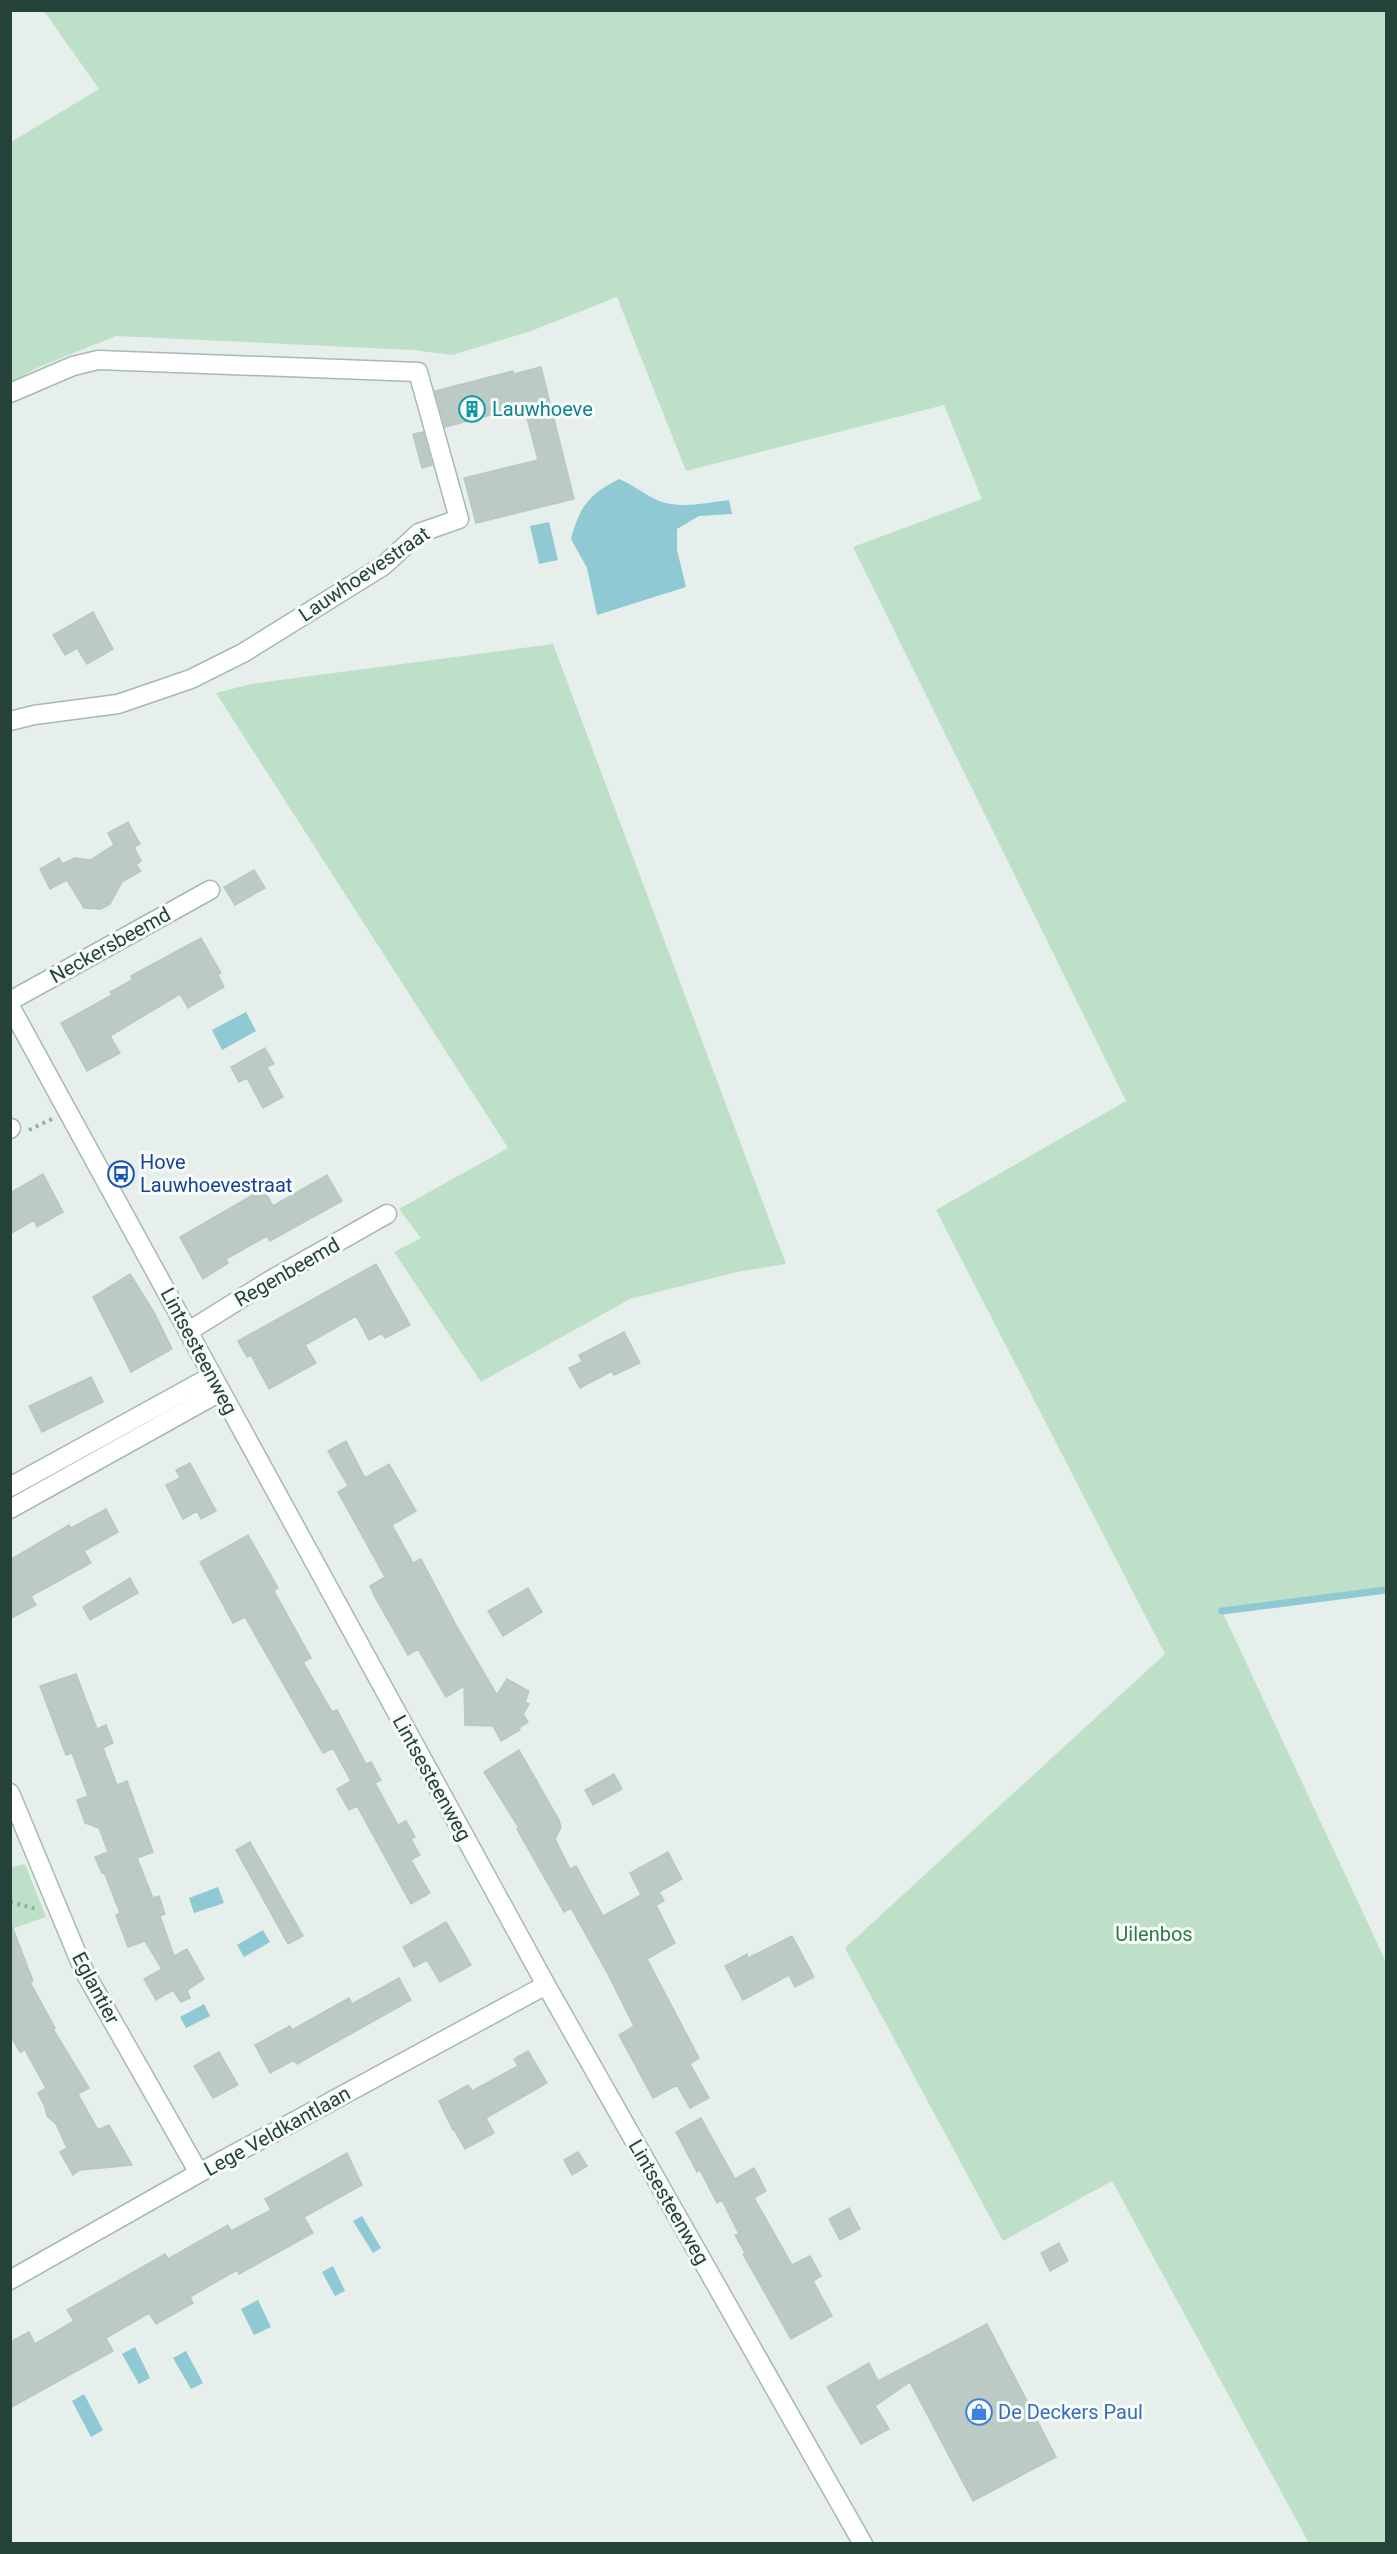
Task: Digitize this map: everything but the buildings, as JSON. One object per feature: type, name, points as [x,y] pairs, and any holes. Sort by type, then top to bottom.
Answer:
[{"type":"street","name":"Lauwhoevestraat","points":[[10,393],[73,366],[98,360],[418,372],[459,519],[419,533],[383,566],[243,653],[191,679],[118,704],[88,710],[34,715],[10,721]]},
{"type":"street","name":"Neckersbeemd","points":[[10,1001],[210,890]]},
{"type":"street","name":"Lintsesteenweg","points":[[10,1006],[546,1985],[863,2544]]},
{"type":"street","name":"Regenbeemd","points":[[189,1331],[269,1281],[387,1214]]},
{"type":"street","points":[[10,1487],[216,1384]]},
{"type":"street","points":[[10,1509],[216,1384]]},
{"type":"street","name":"Eglantier","points":[[10,1792],[84,1971],[199,2174]]},
{"type":"street","name":"Lege Veldkantlaan","points":[[10,2280],[546,1985]]},
{"type":"path","points":[[11,1128],[25,1132],[68,1111]]},
{"type":"green space","name":"Uilenbos","points":[[44,11],[1386,11],[1386,1590],[1222,1611],[1386,1962],[1386,2543],[1309,2543],[1112,2181],[1003,2241],[845,1948],[1165,1654],[936,1210],[1126,1101],[853,547],[982,499],[944,405],[686,471],[617,297],[531,331],[452,355],[413,350],[116,336],[39,367],[11,382],[11,142],[99,89]]},
{"type":"green space","points":[[553,644],[786,1264],[737,1272],[630,1299],[481,1382],[394,1252],[421,1238],[399,1209],[508,1148],[216,693],[251,684]]},
{"type":"green space","points":[[25,1864],[46,1917],[11,1929],[11,1867]]},
{"type":"water","points":[[619,479],[651,497],[670,504],[689,505],[729,500],[732,514],[699,516],[677,529],[677,550],[686,587],[597,615],[587,568],[571,539],[578,518],[587,503],[600,490]]},
{"type":"water","points":[[549,522],[558,560],[539,564],[530,526]]},
{"type":"water","points":[[246,1012],[256,1031],[222,1050],[212,1030]]},
{"type":"water","points":[[218,1887],[224,1903],[194,1913],[189,1898]]},
{"type":"water","points":[[263,1930],[270,1942],[244,1957],[237,1945]]},
{"type":"water","points":[[204,2004],[210,2016],[186,2028],[180,2017]]},
{"type":"water","points":[[362,2216],[381,2248],[373,2253],[353,2221]]},
{"type":"water","points":[[333,2266],[345,2291],[335,2296],[322,2272]]},
{"type":"water","points":[[258,2300],[271,2327],[254,2335],[241,2309]]},
{"type":"water","points":[[135,2347],[150,2378],[139,2384],[122,2354]]},
{"type":"water","points":[[186,2351],[203,2383],[191,2389],[173,2358]]},
{"type":"water","points":[[84,2394],[103,2430],[91,2437],[72,2401]]},
{"type":"waterway","points":[[125,1435],[164,1413]]},
{"type":"waterway","points":[[1222,1611],[1386,1590]]},
{"type":"place","name":"Lauwhoeve","points":[[472,409]]},
{"type":"place","name":"Hove Lauwhoevestraat","points":[[121,1174]]},
{"type":"place","name":"De Deckers Paul","points":[[979,2412]]}]
